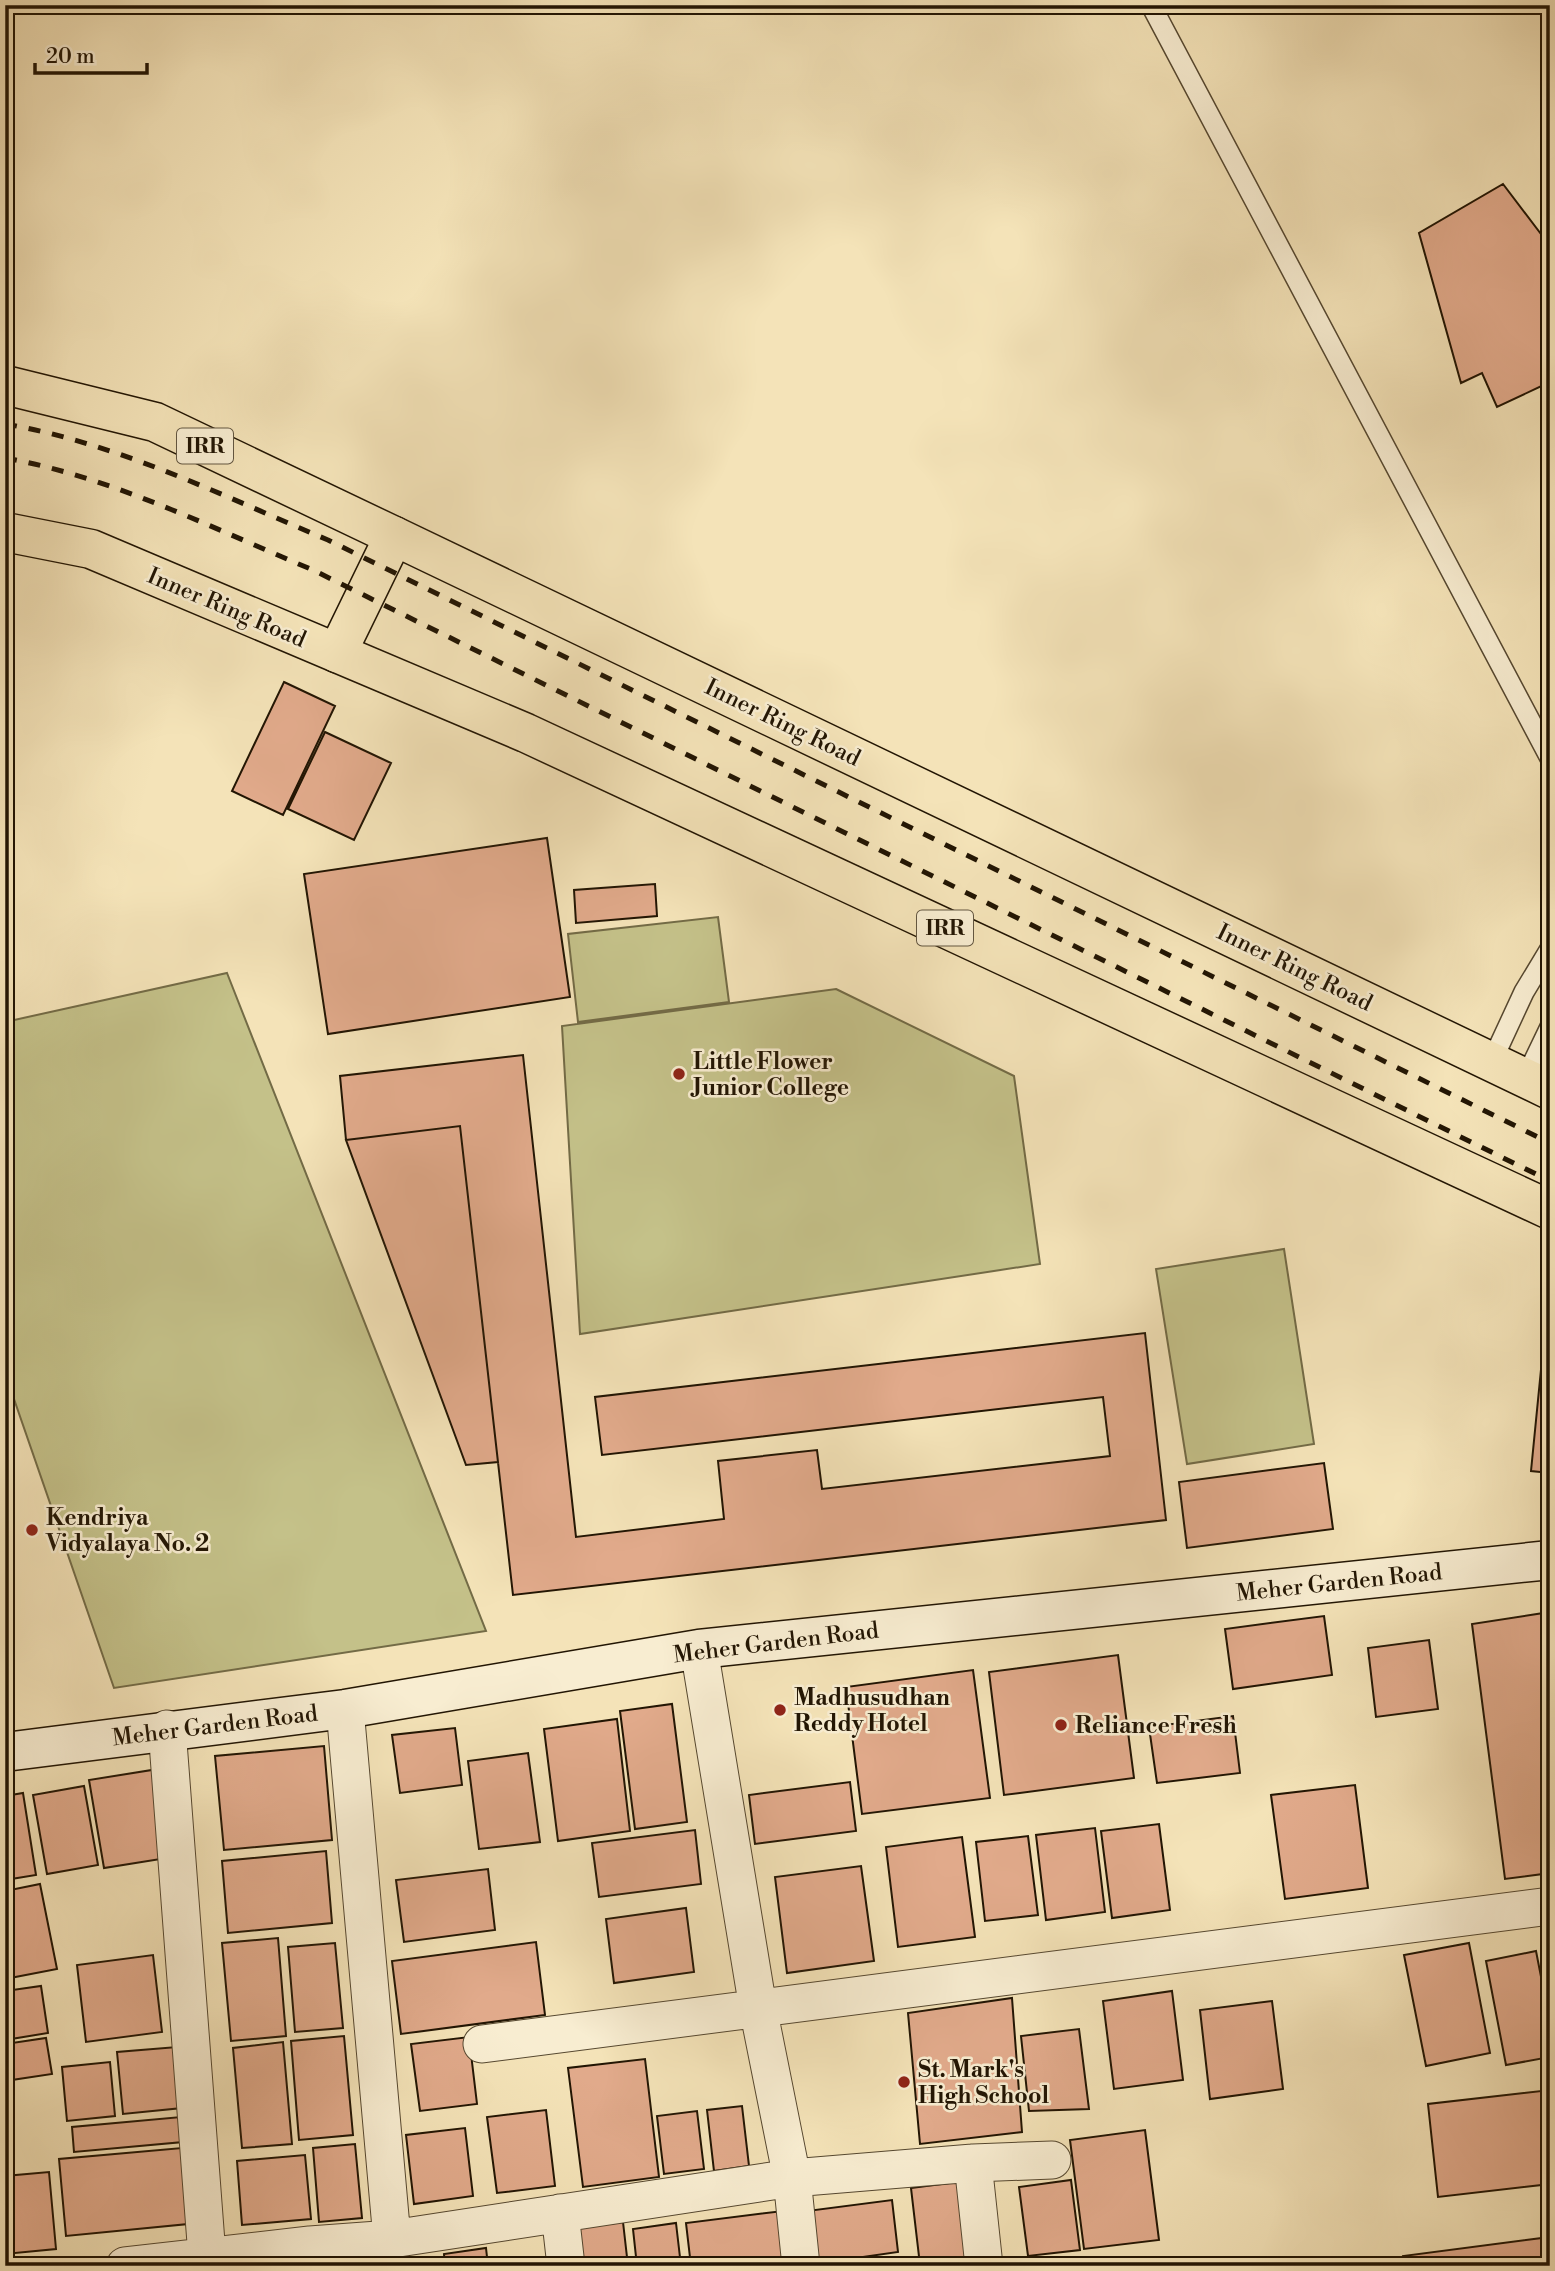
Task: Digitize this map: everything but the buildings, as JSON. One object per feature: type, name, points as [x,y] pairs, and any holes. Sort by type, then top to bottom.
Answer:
[{"type":"main road","name":"Inner Ring Road","points":[[5,386],[155,422],[1538,1083]]},
{"type":"main road","name":"Inner Ring Road","points":[[5,532],[91,548],[539,739],[1550,1210]]},
{"type":"main road","points":[[337,653],[394,536]]},
{"type":"main road","name":"Meher Garden Road","points":[[5,1752],[345,1709],[699,1649],[1550,1560]]},
{"type":"street","points":[[699,1649],[758,2008],[792,2178],[801,2266]]},
{"type":"street","points":[[345,1709],[392,2239]]},
{"type":"street","points":[[167,1730],[207,2256]]},
{"type":"street","points":[[482,2044],[1550,1906]]},
{"type":"street","points":[[125,2266],[207,2256],[312,2255],[392,2239],[792,2178],[973,2163],[1052,2160]]},
{"type":"street","points":[[973,2163],[984,2266]]},
{"type":"street","points":[[560,2213],[566,2266]]},
{"type":"lane","points":[[1151,5],[1550,758]]},
{"type":"lane","points":[[1492,1061],[1524,992],[1550,949]]},
{"type":"lane","points":[[1538,1083],[1550,1027]]},
{"type":"shaded area","points":[[718,917],[729,1002],[578,1022],[568,934]]},
{"type":"shaded area","points":[[227,973],[486,1631],[114,1688],[5,1373],[5,1022]]},
{"type":"shaded area","points":[[836,989],[1014,1076],[1040,1264],[580,1334],[562,1026]]},
{"type":"shaded area","points":[[1284,1249],[1314,1444],[1187,1464],[1156,1269]]},
{"type":"railway","points":[[5,424],[47,433],[129,457],[328,540],[1550,1143]]},
{"type":"railway","points":[[5,458],[45,467],[123,491],[313,570],[1550,1181]]},
{"type":"place","name":"Little Flower Junior College","points":[[679,1074]]},
{"type":"place","name":"Kendriya Vidyalaya No. 2","points":[[32,1530]]},
{"type":"place","name":"Madhusudhan Reddy Hotel","points":[[780,1710]]},
{"type":"place","name":"Reliance Fresh","points":[[1061,1725]]},
{"type":"place","name":"St. Mark's High School","points":[[904,2082]]}]
